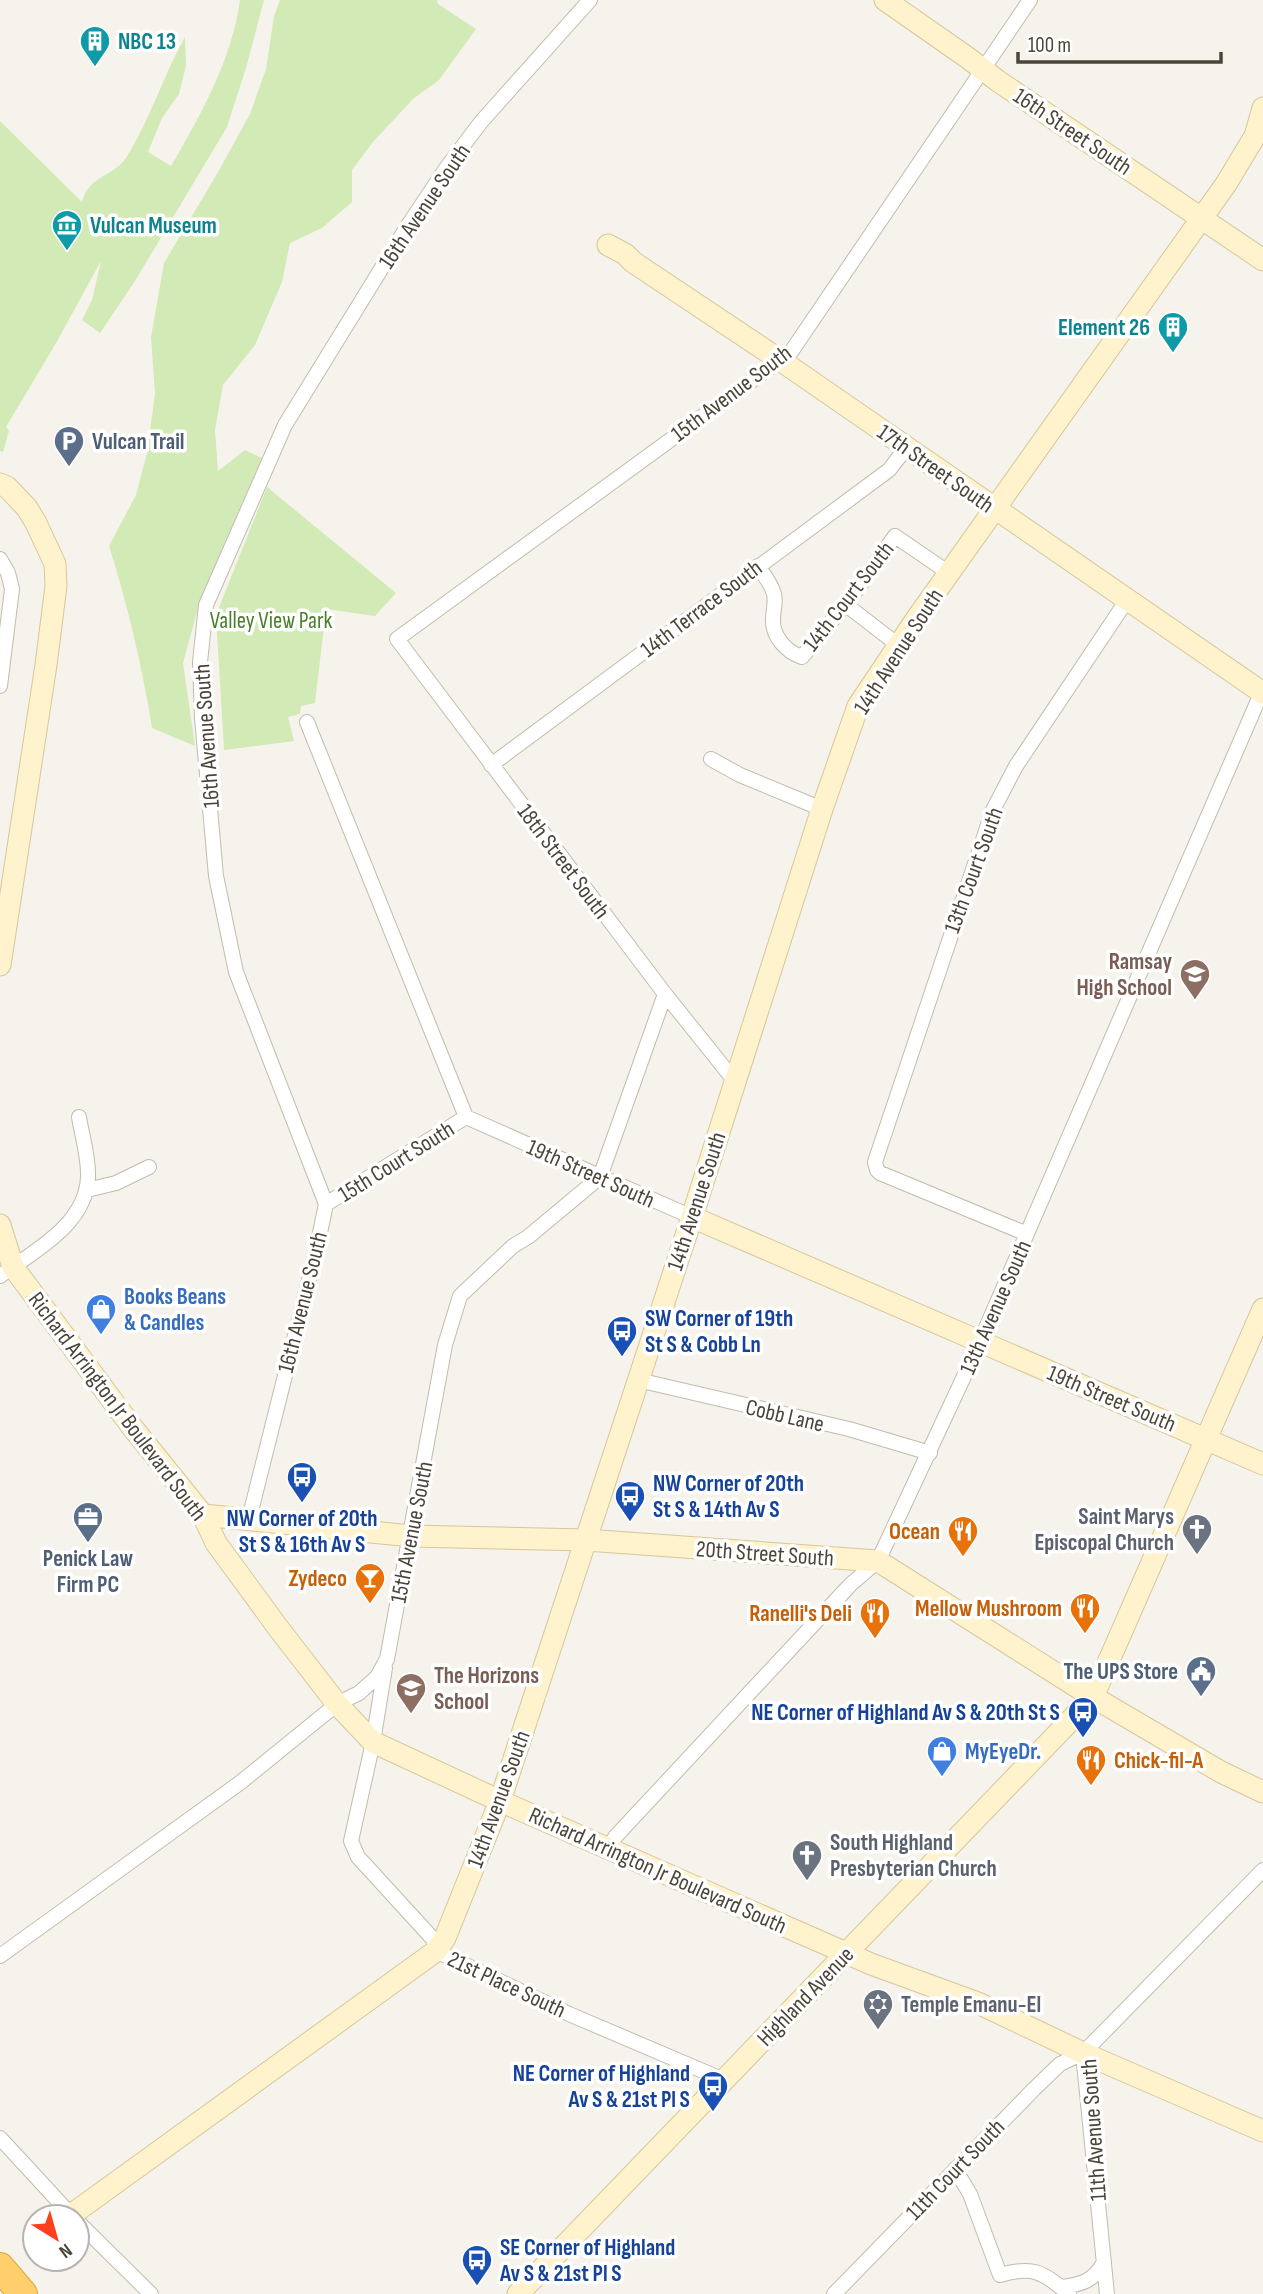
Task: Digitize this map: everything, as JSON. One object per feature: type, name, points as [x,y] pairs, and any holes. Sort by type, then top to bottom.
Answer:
[{"type":"highway","points":[[0,2267],[23,2294]]},
{"type":"street","name":"16th Avenue South","points":[[249,1519],[326,1204],[236,972],[216,877],[202,718],[200,662],[206,605],[285,425],[407,227],[481,122],[590,0]]},
{"type":"street","name":"16th Street South","points":[[885,0],[1263,260]]},
{"type":"street","name":"15th Avenue South","points":[[397,639],[791,352],[1030,0]]},
{"type":"street","name":"14th Avenue South","points":[[91,2205],[436,1951],[445,1938],[500,1801],[692,1217],[822,809],[858,706],[898,645],[1226,184],[1255,136],[1263,108]]},
{"type":"street","name":"17th Street South","points":[[608,245],[625,254],[1262,691]]},
{"type":"street","name":"14th Terrace South","points":[[491,765],[889,470],[907,447]]},
{"type":"street","points":[[0,484],[7,487],[27,508],[36,523],[55,564],[56,586],[0,965]]},
{"type":"street","name":"14th Court South","points":[[758,566],[773,590],[775,603],[772,622],[776,634],[786,649],[802,657],[895,536],[949,573]]},
{"type":"street","points":[[0,559],[8,573],[12,589],[0,686]]},
{"type":"street","name":"13th Court South","points":[[1027,1234],[880,1173],[875,1162],[993,810],[1016,766],[1127,600]]},
{"type":"street","points":[[845,604],[898,645]]},
{"type":"street","name":"18th Street South","points":[[397,639],[664,994],[734,1080]]},
{"type":"street","name":"13th Avenue South","points":[[608,1847],[741,1699],[851,1584],[878,1561],[980,1342],[1262,691]]},
{"type":"street","points":[[307,722],[466,1117]]},
{"type":"street","points":[[711,759],[740,775],[822,809]]},
{"type":"street","points":[[600,1177],[664,994]]},
{"type":"street","points":[[6,1272],[63,1231],[86,1198],[89,1175],[79,1117]]},
{"type":"street","name":"15th Court South","points":[[326,1204],[466,1117]]},
{"type":"street","name":"19th Street South","points":[[466,1117],[1263,1464]]},
{"type":"street","points":[[87,1190],[116,1183],[149,1167]]},
{"type":"street","name":"15th Avenue South","points":[[0,1956],[241,1782],[337,1704],[359,1693],[377,1678],[387,1659],[445,1345],[460,1296],[513,1246],[528,1237],[600,1177]]},
{"type":"street","name":"Richard Arrington Jr Boulevard South","points":[[0,1225],[6,1272],[203,1516],[216,1543],[279,1629],[337,1704],[373,1742],[500,1801],[871,1964],[978,2003],[1083,2053],[1263,2131]]},
{"type":"street","points":[[1093,1697],[1263,1309]]},
{"type":"street","name":"Cobb Lane","points":[[638,1380],[849,1429],[930,1453]]},
{"type":"street","name":"20th Street South","points":[[203,1516],[411,1536],[586,1540],[878,1561],[1093,1697],[1221,1772],[1263,1792]]},
{"type":"street","name":"21st Place South","points":[[387,1659],[373,1742],[351,1841],[358,1857],[433,1939],[436,1951],[569,2014],[724,2080]]},
{"type":"street","name":"Highland Avenue","points":[[518,2294],[1093,1697]]},
{"type":"street","name":"11th Avenue South","points":[[1107,2294],[1083,2053],[1263,1870]]},
{"type":"street","name":"11th Court South","points":[[834,2294],[1060,2064],[1083,2053]]},
{"type":"street","points":[[0,2138],[60,2203]]},
{"type":"street","points":[[955,2169],[970,2194],[1000,2275],[1018,2270],[1042,2273],[1065,2290],[1084,2283],[1097,2274],[1104,2262]]},
{"type":"street","points":[[91,2235],[151,2294]]},
{"type":"green space","points":[[240,0],[264,0],[227,127],[135,281],[100,333],[82,320],[92,300],[101,261],[6,427],[9,431],[3,452],[0,451],[0,121],[82,202],[90,186],[126,158],[185,37],[186,66],[179,94],[162,118],[148,152],[171,166],[204,107],[223,65]]},
{"type":"green space","points":[[280,0],[437,0],[438,4],[476,29],[439,80],[413,99],[373,142],[352,170],[352,202],[322,228],[290,243],[282,282],[255,345],[223,385],[215,430],[218,471],[245,450],[262,458],[201,597],[183,663],[195,746],[152,728],[134,636],[109,546],[136,495],[147,453],[155,394],[151,337],[164,263],[250,114],[266,69],[274,16]]},
{"type":"green space","name":"Valley View Park","points":[[267,487],[396,593],[375,616],[326,609],[315,703],[301,706],[300,714],[288,717],[294,741],[224,750],[216,615]]},
{"type":"place","name":"NBC 13","points":[[95,68]]},
{"type":"place","name":"Vulcan Museum","points":[[67,252]]},
{"type":"place","name":"Element 26","points":[[1173,354]]},
{"type":"place","name":"Vulcan Trail","points":[[69,468]]},
{"type":"place","name":"Ramsay High School","points":[[1195,1001]]},
{"type":"place","name":"Books Beans & Candles","points":[[101,1336]]},
{"type":"place","name":"SW Corner of 19th St S & Cobb Ln","points":[[622,1358]]},
{"type":"place","name":"NW Corner of 20th St S & 16th Av S","points":[[302,1504]]},
{"type":"place","name":"NW Corner of 20th St S & 14th Av S","points":[[630,1523]]},
{"type":"place","name":"Penick Law Firm PC","points":[[88,1544]]},
{"type":"place","name":"Saint Marys Episcopal Church","points":[[1197,1556]]},
{"type":"place","name":"Ocean","points":[[963,1558]]},
{"type":"place","name":"Zydeco","points":[[370,1605]]},
{"type":"place","name":"Mellow Mushroom","points":[[1085,1635]]},
{"type":"place","name":"Ranelli's Deli","points":[[875,1640]]},
{"type":"place","name":"The UPS Store","points":[[1201,1698]]},
{"type":"place","name":"The Horizons School","points":[[411,1715]]},
{"type":"place","name":"NE Corner of Highland Av S & 20th St S","points":[[1083,1739]]},
{"type":"place","name":"MyEyeDr.","points":[[942,1778]]},
{"type":"place","name":"Chick-fil-A","points":[[1091,1787]]},
{"type":"place","name":"South Highland Presbyterian Church","points":[[807,1882]]},
{"type":"place","name":"Temple Emanu-El","points":[[878,2031]]},
{"type":"place","name":"NE Corner of Highland Av S & 21st Pl S","points":[[713,2113]]},
{"type":"place","name":"SE Corner of Highland Av S & 21st Pl S","points":[[477,2287]]}]
